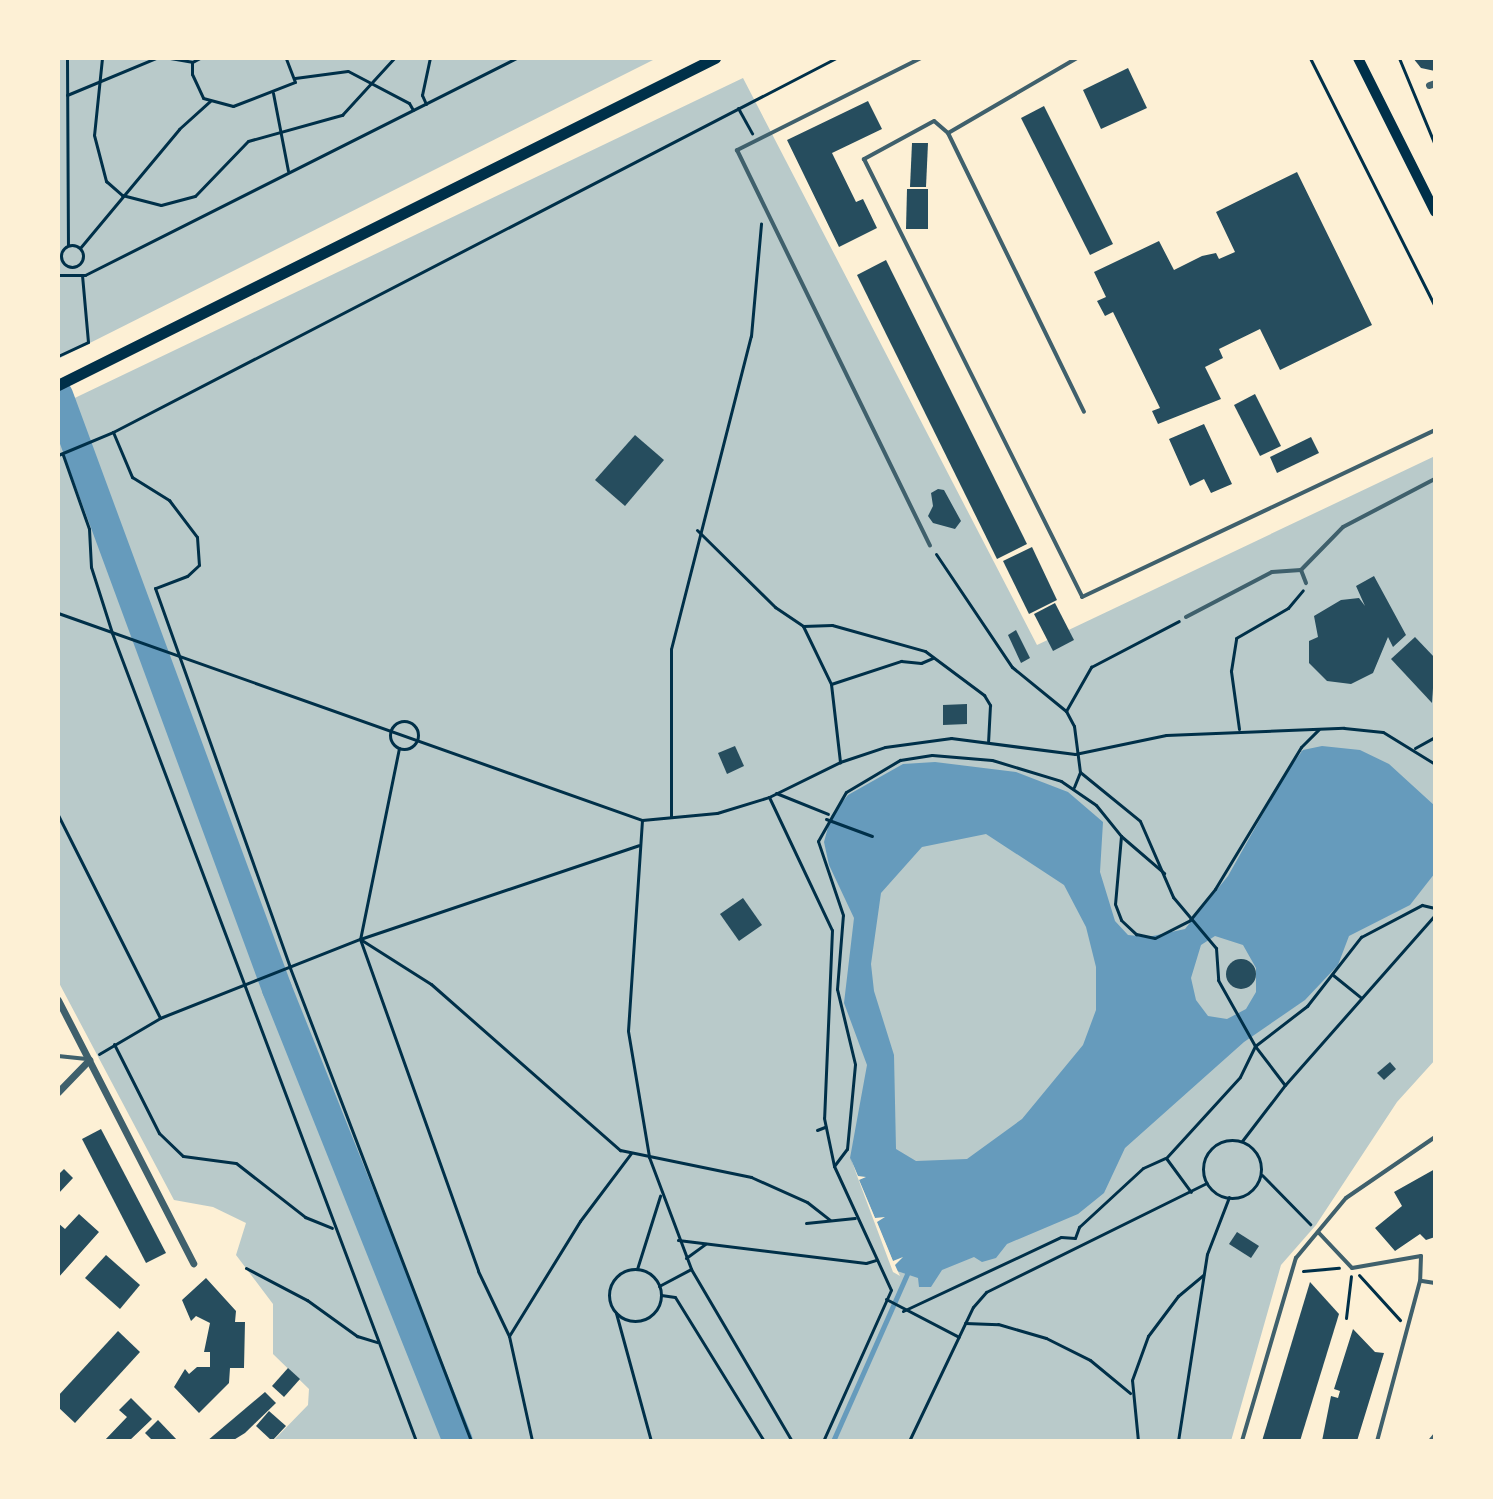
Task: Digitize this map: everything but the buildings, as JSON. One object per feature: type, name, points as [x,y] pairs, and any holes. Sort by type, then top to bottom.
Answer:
[{"type":"main road","points":[[58,385],[715,58]]},
{"type":"main road","points":[[1358,58],[1435,212]]},
{"type":"street","points":[[58,1000],[193,1263]]},
{"type":"street","points":[[58,1092],[89,1060]]},
{"type":"lane","points":[[921,58],[737,150],[897,487],[930,545]]},
{"type":"lane","points":[[948,133],[1077,58]]},
{"type":"lane","points":[[1084,412],[948,133],[934,121],[864,159],[1082,597],[1435,430]]},
{"type":"lane","points":[[1186,617],[1272,572],[1301,570],[1343,527],[1435,479]]},
{"type":"lane","points":[[1301,570],[1306,583]]},
{"type":"lane","points":[[58,1056],[89,1060]]},
{"type":"lane","points":[[1242,1441],[1296,1258],[1346,1198],[1435,1137]]},
{"type":"lane","points":[[1318,1232],[1352,1268],[1421,1256],[1420,1281],[1377,1441]]},
{"type":"lane","points":[[1420,1281],[1435,1283]]},
{"type":"lane","points":[[1430,1441],[1435,1435]]},
{"type":"path","points":[[67,58],[68,245],[60,258],[71,267]]},
{"type":"path","points":[[102,58],[94,135],[106,181],[122,195],[161,205],[195,196],[248,141],[280,130],[330,122],[374,84],[394,58]]},
{"type":"path","points":[[67,95],[156,58]]},
{"type":"path","points":[[170,58],[192,62],[200,58]]},
{"type":"path","points":[[286,58],[295,78]]},
{"type":"path","points":[[426,104],[422,95],[430,58]]},
{"type":"path","points":[[58,275],[82,275],[516,58]]},
{"type":"path","points":[[416,1441],[334,1229],[248,983],[112,633],[91,567],[89,529],[60,455],[113,432],[836,58]]},
{"type":"path","points":[[1310,58],[1435,307]]},
{"type":"path","points":[[1399,58],[1435,145]]},
{"type":"path","points":[[192,62],[192,74],[210,101],[233,106],[273,93],[295,78],[348,71],[409,103],[413,110]]},
{"type":"path","points":[[273,93],[288,173]]},
{"type":"path","points":[[80,248],[122,195],[210,101]]},
{"type":"path","points":[[738,108],[757,140]]},
{"type":"path","points":[[671,818],[671,649],[697,530],[751,336],[763,204]]},
{"type":"path","points":[[68,245],[80,248]]},
{"type":"path","points":[[71,267],[83,257],[80,248]]},
{"type":"path","points":[[71,267],[71,275]]},
{"type":"path","points":[[58,356],[88,342],[82,275]]},
{"type":"path","points":[[113,432],[132,477],[169,500],[187,517],[197,537],[199,565],[187,576],[155,588],[288,968],[471,1441]]},
{"type":"path","points":[[697,530],[775,607],[803,626],[831,684],[840,762]]},
{"type":"path","points":[[930,545],[1012,667],[1066,711],[1074,726],[1075,754],[1080,772],[1140,821],[1191,922],[1216,948],[1218,980],[1254,1044],[1285,1085]]},
{"type":"path","points":[[1239,730],[1231,671],[1236,638],[1299,599],[1306,583]]},
{"type":"path","points":[[58,613],[642,820],[717,813],[769,797],[840,762],[885,747],[933,740],[988,741],[1075,754],[1166,735],[1319,728],[1383,732],[1415,748],[1435,764]]},
{"type":"path","points":[[1066,711],[1091,667],[1186,617]]},
{"type":"path","points":[[803,626],[832,625],[904,643],[934,657],[984,695],[990,705],[988,741]]},
{"type":"path","points":[[831,684],[901,661],[921,663],[934,657]]},
{"type":"path","points":[[391,731],[396,723],[409,722],[417,740]]},
{"type":"path","points":[[1121,836],[1112,893],[1121,920],[1136,934],[1155,938],[1191,922],[1215,889],[1301,747],[1319,728]]},
{"type":"path","points":[[391,731],[399,748],[360,939],[478,1271],[509,1336],[532,1441]]},
{"type":"path","points":[[1415,748],[1435,737]]},
{"type":"path","points":[[399,748],[417,740]]},
{"type":"path","points":[[834,1166],[847,1149],[855,1064],[837,989],[843,915],[818,841],[828,817],[863,777],[900,760],[932,755],[1031,768],[1074,788],[1108,817],[1121,836],[1165,875]]},
{"type":"path","points":[[1074,788],[1080,772]]},
{"type":"path","points":[[776,793],[872,836]]},
{"type":"path","points":[[769,797],[832,930],[825,1127],[834,1166],[855,1218],[891,1290],[823,1441]]},
{"type":"path","points":[[58,815],[160,1018]]},
{"type":"path","points":[[642,820],[628,1031],[649,1157],[660,1196],[685,1259],[792,1441]]},
{"type":"path","points":[[89,1060],[160,1018],[360,939],[639,845]]},
{"type":"path","points":[[903,1311],[1061,1237],[1075,1238],[1079,1227],[1143,1168],[1166,1158],[1240,1077],[1254,1044],[1307,1006],[1361,937],[1422,905],[1435,908]]},
{"type":"path","points":[[1242,1141],[1285,1085],[1435,915]]},
{"type":"path","points":[[360,939],[431,984],[620,1150],[751,1177],[807,1202],[830,1220]]},
{"type":"path","points":[[1333,975],[1361,998]]},
{"type":"path","points":[[114,1044],[159,1133],[183,1156],[236,1163],[305,1217],[334,1229]]},
{"type":"path","points":[[817,1130],[825,1127]]},
{"type":"path","points":[[1207,1183],[1207,1154],[1222,1141],[1242,1141],[1256,1152],[1261,1174],[1318,1232]]},
{"type":"path","points":[[509,1336],[580,1221],[631,1153]]},
{"type":"path","points":[[1166,1158],[1191,1192]]},
{"type":"path","points":[[1178,1441],[1203,1275],[1215,1225],[1229,1197],[1253,1189],[1261,1174]]},
{"type":"path","points":[[909,1441],[965,1323],[986,1292],[1207,1183]]},
{"type":"path","points":[[1207,1183],[1229,1197]]},
{"type":"path","points":[[651,1441],[609,1294],[612,1284],[637,1269],[660,1196]]},
{"type":"path","points":[[806,1223],[855,1218]]},
{"type":"path","points":[[678,1240],[866,1263],[876,1260]]},
{"type":"path","points":[[685,1259],[705,1244]]},
{"type":"path","points":[[246,1268],[307,1300],[357,1336],[377,1342]]},
{"type":"path","points":[[1297,1280],[1299,1272],[1311,1268],[1352,1268],[1406,1328]]},
{"type":"path","points":[[1346,1318],[1352,1268]]},
{"type":"path","points":[[616,1312],[634,1321],[644,1319],[659,1305],[659,1286],[637,1269]]},
{"type":"path","points":[[659,1286],[691,1269]]},
{"type":"path","points":[[1138,1441],[1132,1380],[1148,1336],[1178,1296],[1203,1275]]},
{"type":"path","points":[[661,1295],[675,1297],[764,1441]]},
{"type":"path","points":[[886,1299],[890,1305],[959,1337]]},
{"type":"path","points":[[965,1323],[998,1324],[1046,1338],[1090,1360],[1132,1394]]},
{"type":"shaded area","points":[[58,58],[657,58],[58,359]]},
{"type":"shaded area","points":[[743,78],[1037,645],[1435,456],[1435,1060],[1397,1102],[1316,1225],[1281,1265],[1231,1441],[273,1441],[308,1405],[309,1389],[273,1354],[273,1304],[236,1255],[246,1223],[213,1207],[174,1200],[58,981],[58,406]]},
{"type":"water","points":[[1322,746],[1360,750],[1389,764],[1435,806],[1435,873],[1410,905],[1349,936],[1338,965],[1305,1000],[1244,1042],[1125,1148],[1104,1193],[1078,1214],[1007,1244],[996,1258],[982,1262],[974,1257],[942,1270],[931,1287],[919,1287],[918,1278],[897,1271],[850,1158],[867,1065],[844,1003],[854,918],[829,865],[824,842],[831,816],[848,795],[903,764],[935,762],[1016,772],[1068,792],[1103,822],[1100,872],[1115,921],[1128,935],[1148,937],[1185,929],[1228,876],[1287,771],[1303,750]],"holes":[[[986,834],[1064,885],[1086,927],[1096,967],[1096,1010],[1083,1045],[1022,1119],[967,1159],[916,1161],[896,1149],[894,1055],[874,991],[871,964],[881,893],[922,847]],[[1215,936],[1243,945],[1256,968],[1256,992],[1246,1009],[1227,1019],[1208,1016],[1196,1000],[1191,978],[1201,945]]]},
{"type":"pier","points":[[850,1157],[858,1176],[866,1177],[859,1180],[875,1218],[885,1217],[877,1222],[893,1261],[903,1257],[895,1265],[900,1276],[893,1272]]},
{"type":"waterway","points":[[58,395],[277,989],[458,1441]]},
{"type":"waterway","points":[[833,1441],[907,1274]]}]
